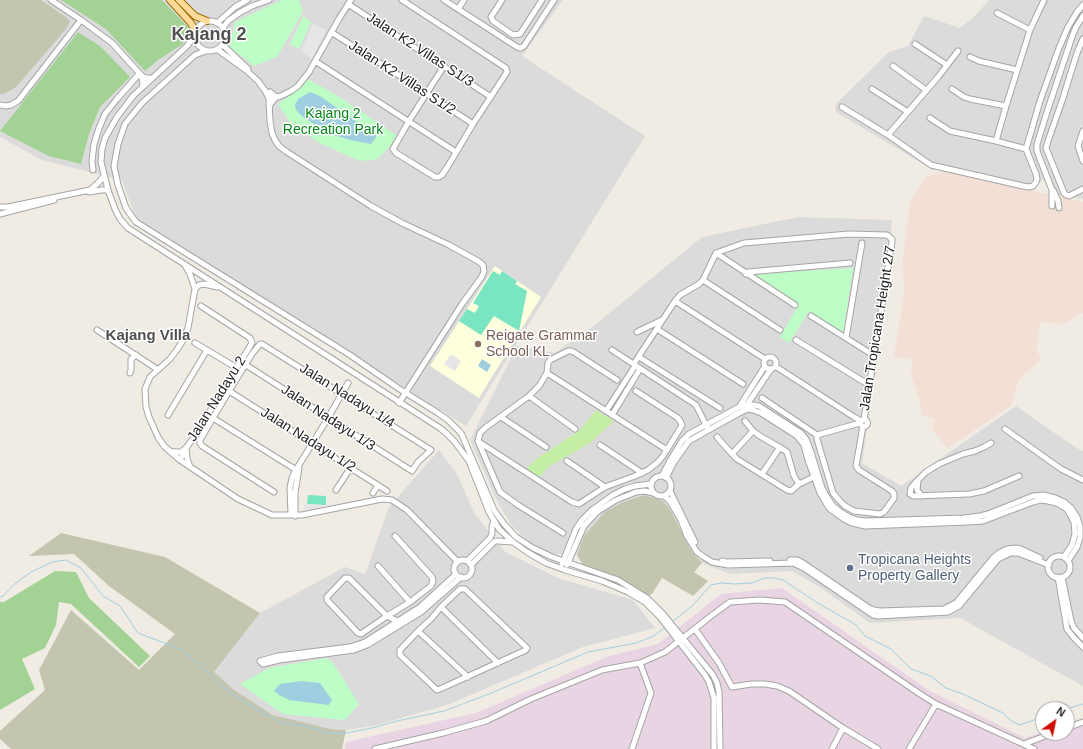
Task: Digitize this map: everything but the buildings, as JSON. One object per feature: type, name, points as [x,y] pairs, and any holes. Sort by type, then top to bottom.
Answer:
[{"type":"main road","points":[[170,0],[190,22],[195,33]]},
{"type":"main road","points":[[179,0],[195,16],[207,21]]},
{"type":"street","points":[[51,0],[112,43],[145,78],[151,78]]},
{"type":"street","points":[[217,22],[235,7],[247,0]]},
{"type":"street","points":[[223,28],[228,21],[239,13],[252,6],[269,0]]},
{"type":"street","points":[[402,0],[506,68],[507,72],[442,175],[435,177],[396,153],[393,149],[444,66]]},
{"type":"street","points":[[444,0],[517,47],[521,48],[524,46],[554,0]]},
{"type":"street","points":[[458,9],[464,0]]},
{"type":"street","points":[[502,0],[491,18],[513,36],[520,34],[542,0]]},
{"type":"street","points":[[996,141],[1030,30],[1044,0]]},
{"type":"street","points":[[271,97],[291,91],[298,86],[309,72],[331,32],[350,2]]},
{"type":"street","name":"Jalan K2 Villas S1/3","points":[[350,2],[491,97]]},
{"type":"street","points":[[842,107],[888,135],[932,165],[1029,187],[1033,186],[1037,179],[1026,149],[1058,48],[1068,27],[1083,5]]},
{"type":"street","points":[[997,13],[1030,30]]},
{"type":"street","points":[[72,14],[74,20],[74,30]]},
{"type":"street","points":[[1059,208],[1058,201],[1052,190],[1037,151],[1037,144],[1072,37],[1083,16]]},
{"type":"street","points":[[0,104],[6,106],[18,101],[81,20]]},
{"type":"street","points":[[662,615],[645,602],[628,592],[602,581],[546,563],[513,542],[499,529],[489,512],[469,461],[454,441],[440,428],[128,228],[120,219],[108,190],[101,162],[105,138],[117,117],[133,96],[187,46],[202,23],[207,21],[217,22],[223,28],[225,35],[223,45],[218,50],[206,51],[195,55],[142,102],[126,124],[118,144],[114,166],[118,185],[126,208],[136,222],[350,356],[449,421],[459,430],[494,510],[516,537],[552,558],[618,580],[647,598],[662,615],[675,632],[705,675],[712,689],[714,698],[714,749]]},
{"type":"street","name":"Jalan K2 Villas S1/2","points":[[331,32],[473,124]]},
{"type":"street","points":[[195,33],[195,40],[198,45],[206,51]]},
{"type":"street","points":[[1083,39],[1046,148],[1064,193],[1069,196],[1083,189]]},
{"type":"street","points":[[915,44],[947,65]]},
{"type":"street","points":[[223,45],[266,85],[271,97],[269,106],[272,133],[279,146],[371,206],[402,223],[449,245],[483,265],[484,272],[481,278],[462,304],[399,403]]},
{"type":"street","points":[[218,50],[247,71],[258,81],[271,97]]},
{"type":"street","points":[[888,135],[958,50]]},
{"type":"street","points":[[970,57],[1017,70]]},
{"type":"street","points":[[315,61],[456,152]]},
{"type":"street","points":[[893,66],[926,90]]},
{"type":"street","points":[[140,74],[143,80],[142,87]]},
{"type":"street","points":[[93,170],[92,161],[94,144],[105,114],[140,74]]},
{"type":"street","points":[[872,89],[908,112]]},
{"type":"street","points":[[952,89],[970,99],[1006,106]]},
{"type":"street","points":[[930,118],[950,131],[1026,149]]},
{"type":"street","points":[[1083,131],[1078,146],[1083,161]]},
{"type":"street","points":[[0,208],[7,210],[90,190],[104,176]]},
{"type":"street","points":[[18,207],[93,191],[108,190]]},
{"type":"street","points":[[1052,190],[1052,206]]},
{"type":"street","name":"Jalan Tropicana Height 2/7","points":[[716,254],[744,243],[849,234],[887,235],[892,239],[856,466],[859,470],[892,491],[894,494],[894,498],[884,512],[880,514],[854,510],[844,506],[834,493],[825,469],[817,437]]},
{"type":"street","points":[[846,338],[862,243]]},
{"type":"street","points":[[612,415],[630,387],[638,368],[635,362],[675,301],[680,295],[703,280],[716,254],[795,305]]},
{"type":"street","points":[[746,274],[748,272],[850,263]]},
{"type":"street","points":[[185,264],[195,289],[186,334],[176,351],[157,369],[150,377],[146,385],[146,407],[152,426],[164,446],[180,460],[238,499],[272,515],[302,515],[382,499],[392,500],[407,510],[458,562],[461,561],[469,563],[472,568],[471,573],[466,577],[458,576],[420,607],[365,642],[350,647],[278,656],[260,661],[263,664],[279,660],[354,650],[367,645],[421,612],[432,603],[458,576]]},
{"type":"street","points":[[703,280],[780,330]]},
{"type":"street","points":[[195,289],[199,285],[204,284],[221,288]]},
{"type":"street","points":[[675,301],[765,360]]},
{"type":"street","name":"Jalan Nadayu 2","points":[[180,460],[252,343],[250,338],[201,306]]},
{"type":"street","points":[[811,316],[874,355]]},
{"type":"street","points":[[637,332],[663,320]]},
{"type":"street","points":[[657,328],[743,384]]},
{"type":"street","points":[[97,330],[157,369]]},
{"type":"street","points":[[796,340],[869,385]]},
{"type":"street","points":[[195,343],[237,368]]},
{"type":"street","name":"Jalan Nadayu 1/4","points":[[246,365],[260,344],[262,344],[431,450],[418,462],[412,471]]},
{"type":"street","points":[[168,415],[208,350]]},
{"type":"street","points":[[563,533],[500,492],[478,441],[480,433],[529,396],[539,386],[547,373],[548,363],[550,360],[570,350],[617,380]]},
{"type":"street","points":[[612,350],[696,404],[708,427]]},
{"type":"street","points":[[130,373],[131,359],[136,355]]},
{"type":"street","points":[[639,357],[720,408]]},
{"type":"street","points":[[739,413],[773,367],[776,360],[768,357],[765,360]]},
{"type":"street","points":[[739,407],[765,366],[765,360]]},
{"type":"street","points":[[246,365],[200,440],[200,443],[202,446],[274,492]]},
{"type":"street","name":"Jalan Nadayu 1/3","points":[[246,365],[412,471]]},
{"type":"street","points":[[765,366],[767,368],[773,367],[862,422]]},
{"type":"street","points":[[606,411],[624,383],[638,368]]},
{"type":"street","points":[[547,373],[667,450]]},
{"type":"street","points":[[293,515],[292,478],[348,383]]},
{"type":"street","points":[[624,383],[630,387]]},
{"type":"street","points":[[398,388],[411,384]]},
{"type":"street","points":[[411,384],[414,398]]},
{"type":"street","name":"Jalan Nadayu 1/2","points":[[229,391],[312,442],[387,491]]},
{"type":"street","points":[[478,441],[574,504],[579,504],[605,488],[648,470],[658,462],[681,428],[682,425],[680,421],[636,391]]},
{"type":"street","points":[[529,396],[575,429]]},
{"type":"street","points":[[752,396],[753,401],[759,406],[800,433],[806,439],[822,488],[833,506],[849,517],[866,521],[964,518],[988,514],[1033,496],[1044,495],[1064,502],[1071,508],[1077,517],[1080,526],[1080,538],[1077,547],[1066,559]]},
{"type":"street","points":[[762,398],[817,437],[862,422]]},
{"type":"street","points":[[664,477],[689,441],[739,407],[746,405],[759,406]]},
{"type":"street","points":[[708,427],[748,409],[757,411],[797,436],[804,445],[820,493],[830,509],[852,523],[865,526],[983,521],[1040,500],[1048,500],[1057,503],[1067,509],[1074,522],[1074,539],[1066,559]]},
{"type":"street","points":[[501,417],[546,447]]},
{"type":"street","points":[[853,425],[854,417]]},
{"type":"street","points":[[213,418],[298,469]]},
{"type":"street","points":[[745,421],[760,436],[786,452],[794,476],[799,484]]},
{"type":"street","points":[[1005,429],[1061,469],[1083,480]]},
{"type":"street","points":[[732,454],[753,430]]},
{"type":"street","points":[[717,437],[738,459],[787,490],[790,491],[799,484],[814,477]]},
{"type":"street","points":[[991,443],[984,448],[963,454],[939,464],[926,472],[911,488],[910,494],[913,496],[969,494],[984,491],[1019,476]]},
{"type":"street","points":[[600,444],[642,473]]},
{"type":"street","points":[[482,450],[483,447],[487,447]]},
{"type":"street","points":[[762,474],[780,447]]},
{"type":"street","points":[[169,451],[180,452],[186,448],[187,458],[191,467]]},
{"type":"street","points":[[567,461],[605,488]]},
{"type":"street","points":[[336,490],[350,467]]},
{"type":"street","points":[[653,493],[650,488],[655,478],[664,477],[670,481],[670,491],[694,541],[699,548],[710,557],[726,562],[797,560],[874,610],[944,609],[956,603],[993,558],[998,553],[1007,549],[1021,549],[1049,564]]},
{"type":"street","points":[[918,480],[917,490],[922,496]]},
{"type":"street","points":[[563,569],[576,529],[582,520],[597,506],[613,495],[635,486],[651,484]]},
{"type":"street","points":[[373,493],[378,485]]},
{"type":"street","points":[[552,558],[559,557],[569,552],[584,526],[606,505],[636,492],[644,491],[653,493],[656,496],[664,496],[670,491]]},
{"type":"street","points":[[664,496],[669,500],[681,520],[687,536],[697,552],[712,562],[728,565],[793,563],[804,568],[873,615],[878,616],[948,612],[959,606],[998,559],[1010,553],[1018,553],[1049,564]]},
{"type":"street","points":[[284,515],[292,509]]},
{"type":"street","points":[[292,509],[302,515]]},
{"type":"street","points":[[469,563],[490,538],[494,520]]},
{"type":"street","points":[[395,536],[432,577],[433,581],[431,586],[410,602],[387,616],[361,634],[358,633],[327,600],[327,597],[345,578],[348,578],[387,616],[397,621]]},
{"type":"street","points":[[469,563],[498,540],[513,542]]},
{"type":"street","points":[[569,552],[578,567]]},
{"type":"street","points":[[1057,556],[1066,559],[1070,566],[1068,573],[1060,577],[1052,575],[1049,564],[1051,560],[1057,556]]},
{"type":"street","points":[[458,562],[455,566],[455,572],[458,576]]},
{"type":"street","points":[[378,566],[410,602]]},
{"type":"street","points":[[1060,577],[1071,622],[1083,638]]},
{"type":"street","points":[[1060,577],[1067,629],[1083,647]]},
{"type":"street","points":[[465,588],[527,648],[526,650],[437,690],[400,655],[400,650],[433,617],[460,589],[465,588]]},
{"type":"street","points":[[375,749],[443,734],[486,721],[531,699],[602,670],[640,663],[665,652],[730,602],[760,600],[784,601],[936,704],[1034,749]]},
{"type":"street","points":[[432,603],[433,617]]},
{"type":"street","points":[[441,607],[498,663]]},
{"type":"street","points":[[421,612],[433,617]]},
{"type":"street","points":[[386,628],[387,616]]},
{"type":"street","points":[[418,631],[468,677]]},
{"type":"street","points":[[675,632],[682,634],[691,631]]},
{"type":"street","points":[[691,631],[689,637],[691,648]]},
{"type":"street","points":[[691,631],[719,663],[732,687],[751,684],[765,684],[777,686],[790,691],[843,728],[878,749]]},
{"type":"street","points":[[680,639],[691,648],[713,675],[717,683],[719,692],[720,749]]},
{"type":"street","points":[[632,749],[651,694],[640,663]]},
{"type":"street","points":[[909,749],[936,704]]},
{"type":"street","points":[[832,749],[843,728]]},
{"type":"street","points":[[1024,744],[1035,740]]},
{"type":"shaded area","name":"Kajang 2","points":[[0,0],[563,0],[522,56],[645,136],[466,426],[136,219],[122,180],[42,160],[0,137]]},
{"type":"shaded area","points":[[0,0],[41,0],[70,21],[66,29],[16,87],[4,94],[0,94]]},
{"type":"shaded area","points":[[989,0],[1083,0],[1083,199],[1056,195],[1050,180],[1042,180],[1032,190],[940,169],[933,170],[836,112],[835,105],[889,52],[908,46],[924,16],[960,28],[974,17]]},
{"type":"shaded area","points":[[313,23],[326,30],[312,59],[301,51]]},
{"type":"shaded area","points":[[944,171],[1083,202],[1083,313],[1061,325],[1041,321],[1036,347],[1041,359],[1019,379],[1011,406],[948,448],[932,430],[935,418],[922,416],[919,398],[911,375],[913,360],[894,356],[904,295],[903,258],[910,201],[926,177]]},
{"type":"shaded area","points":[[798,217],[892,220],[884,318],[862,463],[901,486],[1016,406],[1083,451],[1083,686],[960,618],[870,623],[821,588],[792,571],[730,574],[702,563],[691,550],[672,513],[584,536],[577,555],[549,554],[531,544],[512,526],[497,501],[470,440],[517,346],[555,353],[596,324],[702,237]]},
{"type":"shaded area","name":"Reigate Grammar School KL","points":[[495,266],[541,297],[479,398],[430,366]]},
{"type":"shaded area","points":[[451,354],[461,361],[455,371],[444,364]]},
{"type":"shaded area","points":[[439,450],[457,474],[474,513],[505,552],[558,578],[633,600],[655,628],[583,647],[447,705],[373,726],[346,730],[330,729],[273,715],[234,690],[214,672],[260,613],[345,567],[365,574],[389,507]]},
{"type":"shaded area","points":[[645,495],[663,501],[672,513],[691,550],[702,563],[694,572],[708,581],[693,596],[662,578],[652,594],[648,596],[636,587],[618,578],[583,565],[577,555],[584,536],[605,512],[623,502]]},
{"type":"shaded area","points":[[304,504],[322,505],[321,511],[304,509]]},
{"type":"shaded area","points":[[61,533],[165,557],[260,613],[214,672],[234,690],[273,715],[330,729],[346,730],[342,749],[11,749],[0,739],[0,731],[45,690],[39,670],[71,610],[139,670],[175,634],[109,586],[74,554],[29,556]]},
{"type":"shaded area","points":[[782,588],[928,690],[1025,738],[1035,735],[1035,741],[1075,741],[1075,720],[1083,718],[1083,749],[345,749],[346,742],[476,713],[609,656],[658,644],[721,594]]},
{"type":"green space","points":[[61,0],[162,0],[188,27],[183,44],[158,60],[145,71],[106,29]]},
{"type":"green space","points":[[282,0],[299,0],[303,11],[277,57],[254,66],[230,47],[235,22]]},
{"type":"green space","points":[[303,16],[311,22],[299,49],[290,44]]},
{"type":"green space","points":[[78,32],[100,46],[130,77],[100,107],[89,134],[81,164],[49,156],[0,131]]},
{"type":"green space","name":"Kajang 2 Recreation Park","points":[[307,79],[344,100],[397,136],[378,159],[360,161],[319,143],[289,121],[278,104],[295,92]]},
{"type":"green space","points":[[853,268],[843,334],[808,312],[789,343],[780,337],[798,306],[751,276],[751,274]]},
{"type":"green space","points":[[493,271],[500,275],[502,271],[517,281],[515,284],[527,291],[519,331],[494,316],[481,335],[459,321],[467,309],[475,313],[479,306],[473,303]]},
{"type":"green space","points":[[596,410],[614,421],[590,443],[548,467],[540,477],[526,469],[535,460],[580,430]]},
{"type":"green space","points":[[308,495],[326,496],[326,505],[307,504]]},
{"type":"green space","points":[[55,571],[76,572],[89,598],[150,656],[139,667],[71,604],[59,602],[56,625],[45,648],[22,659],[35,689],[0,710],[0,602],[4,602]]},
{"type":"green space","points":[[327,658],[333,663],[359,704],[345,720],[283,714],[240,684],[269,668]]},
{"type":"water","points":[[310,92],[320,96],[377,136],[371,144],[350,140],[328,133],[303,117],[296,110],[295,105],[298,99]]},
{"type":"water","points":[[482,359],[491,365],[487,372],[478,366]]},
{"type":"water","points":[[301,681],[320,683],[332,700],[329,705],[289,700],[274,691],[280,684]]},
{"type":"waterway","points":[[0,597],[31,572],[52,562],[66,560],[81,568],[103,596],[120,606],[138,633],[183,650],[228,691],[249,705],[281,723],[341,734],[444,711],[489,694],[588,652],[636,643],[654,636],[664,628]]},
{"type":"waterway","points":[[672,622],[692,606],[711,585],[721,583],[752,583],[764,578],[783,580],[816,602],[856,625],[865,636],[891,649],[911,669],[931,676],[946,688],[963,694],[1003,713],[1010,720],[1019,725],[1035,720]]},
{"type":"waterway","points":[[1075,706],[1083,704]]},
{"type":"place","name":"Reigate Grammar School KL","points":[[478,344]]},
{"type":"place","name":"Tropicana Heights Property Gallery","points":[[850,568]]},
{"type":"district","name":"Kajang 2","points":[[209,35]]},
{"type":"district","name":"Kajang Villa","points":[[148,336]]}]
